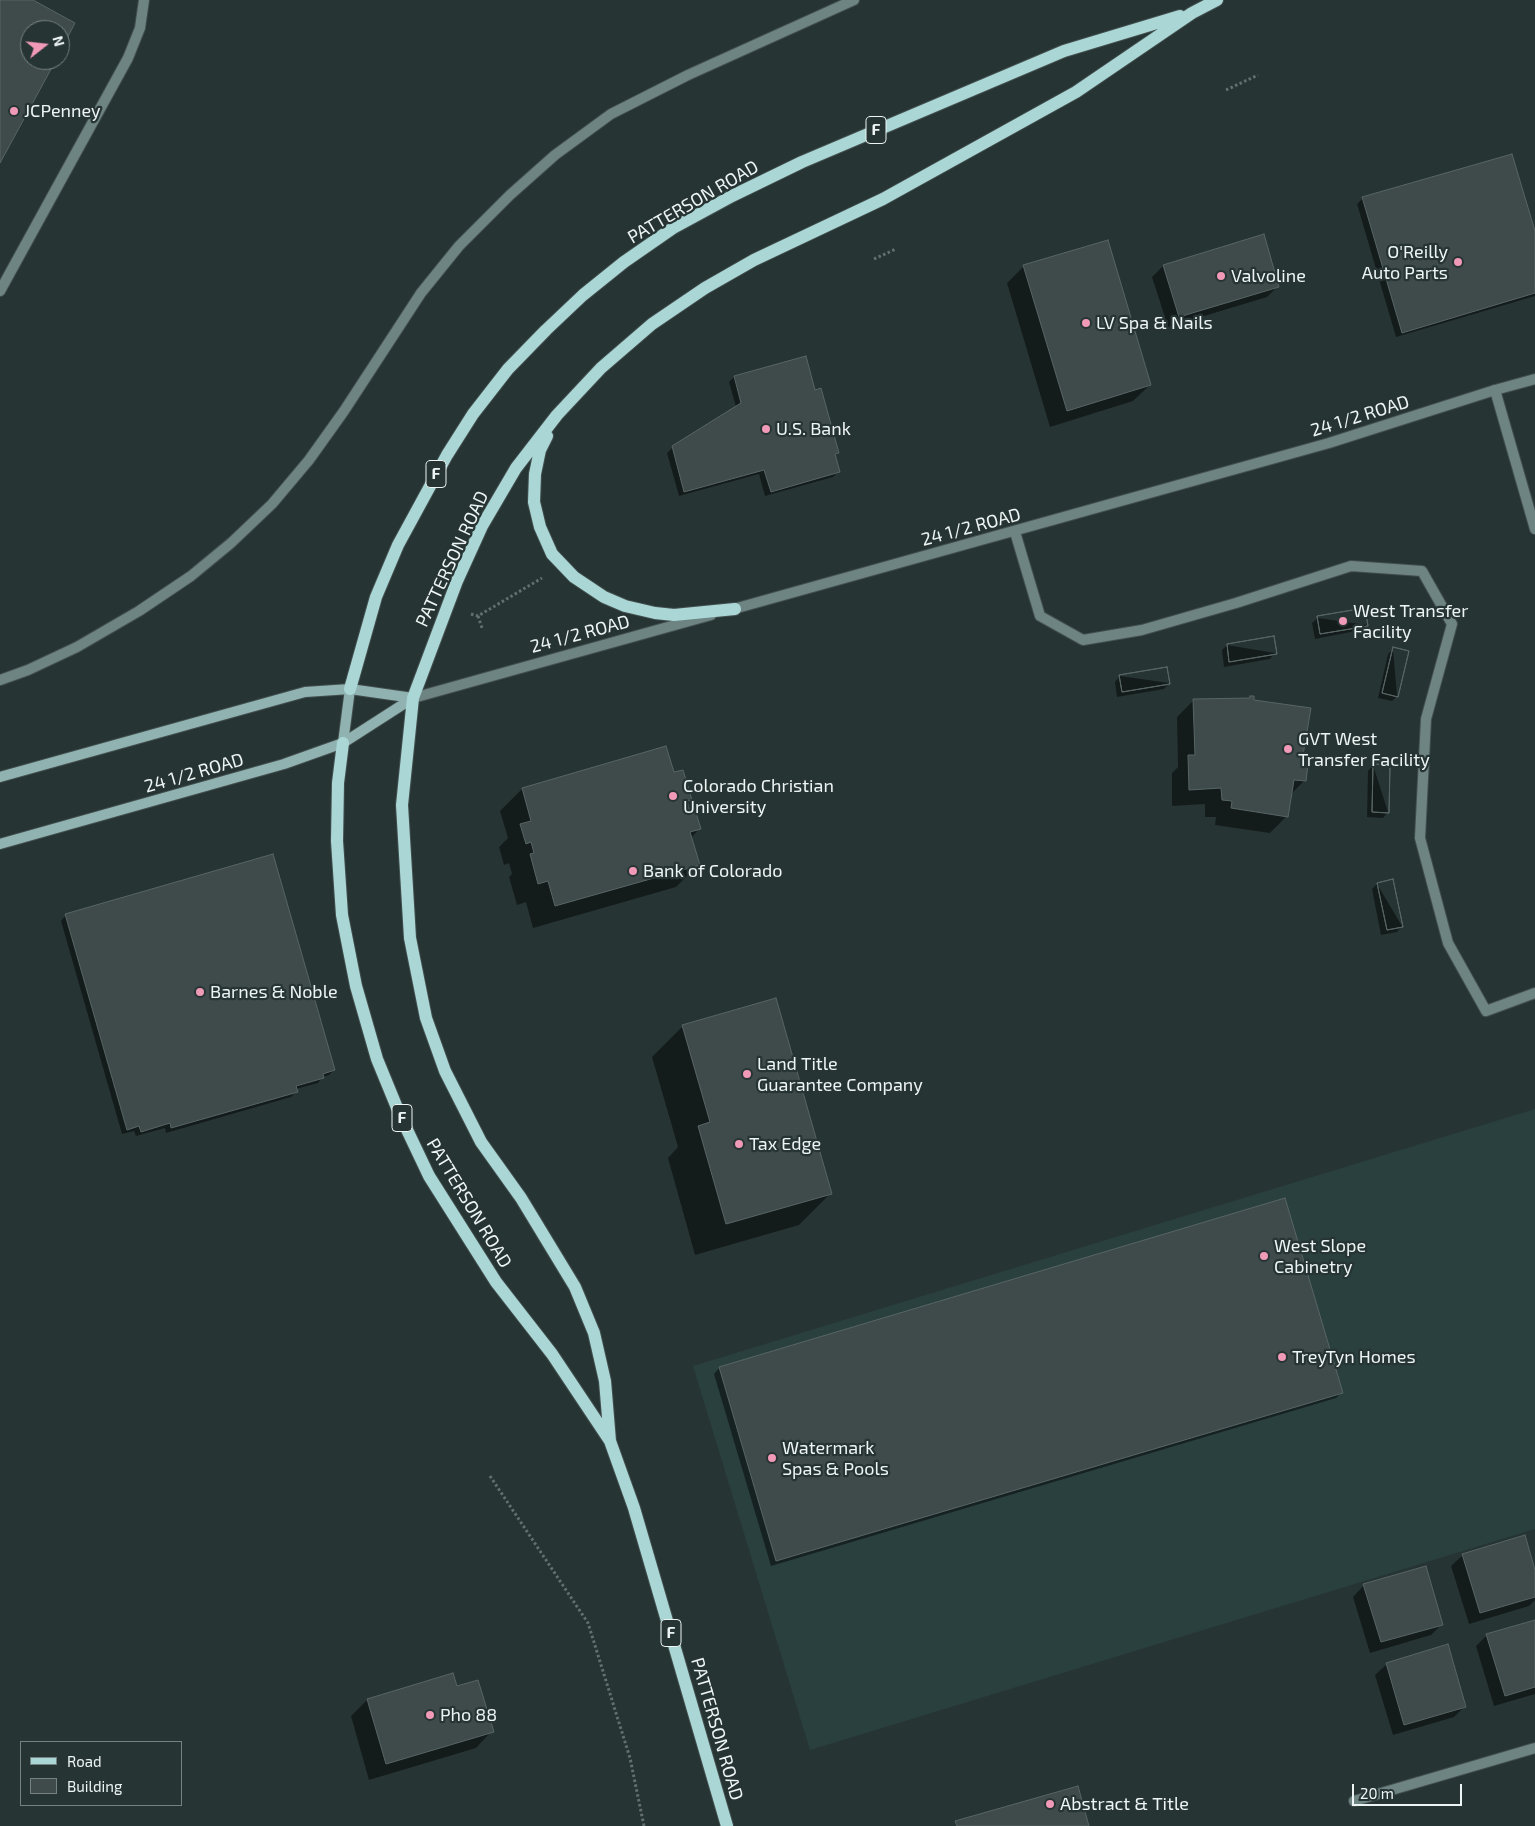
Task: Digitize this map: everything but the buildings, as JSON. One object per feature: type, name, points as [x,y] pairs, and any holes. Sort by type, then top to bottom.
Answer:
[{"type":"main road","name":"PATTERSON ROAD","points":[[727,1826],[634,1508],[610,1441],[552,1354],[496,1282],[429,1176],[400,1115],[377,1059],[356,986],[342,915],[337,841],[338,783],[350,689],[376,597],[398,545],[447,455],[473,414],[508,369],[546,330],[624,262],[682,224],[732,196],[802,162],[1064,51],[1192,12],[1217,0]]},
{"type":"main road","name":"PATTERSON ROAD","points":[[610,1441],[605,1381],[594,1334],[575,1287],[521,1198],[481,1142],[445,1071],[426,1018],[410,938],[402,805],[413,698],[457,581],[482,526],[516,468],[557,415],[601,368],[652,324],[704,288],[754,260],[883,199],[1076,92],[1192,12]]},
{"type":"main road","points":[[557,415],[540,450],[535,474],[534,502],[540,527],[552,554],[574,577],[604,597],[625,606],[674,615],[735,609]]},
{"type":"main road","name":"24 1/2 ROAD","points":[[0,777],[305,692],[350,689],[413,698]]},
{"type":"main road","name":"24 1/2 ROAD","points":[[0,844],[284,764],[343,743],[413,698]]},
{"type":"street","points":[[0,291],[128,58],[140,28],[144,0]]},
{"type":"street","points":[[0,680],[28,670],[77,647],[139,611],[190,576],[231,543],[272,504],[309,460],[344,411],[422,293],[460,246],[510,195],[555,155],[611,114],[688,75],[854,0]]},
{"type":"street","name":"24 1/2 ROAD","points":[[413,698],[1015,532],[1329,443],[1535,379]]},
{"type":"street","points":[[1495,390],[1535,529]]},
{"type":"street","points":[[1015,532],[1040,616],[1083,640],[1142,630],[1236,603],[1351,566],[1422,571],[1452,624],[1426,719],[1420,838],[1448,943],[1486,1011],[1535,993]]},
{"type":"street","points":[[1354,1802],[1535,1748]]},
{"type":"path","points":[[1226,90],[1258,75]]},
{"type":"path","points":[[874,259],[896,249]]},
{"type":"path","points":[[482,628],[478,616],[546,575]]},
{"type":"path","points":[[490,1476],[588,1623],[630,1758],[644,1826]]},
{"type":"shaded area","points":[[1535,1109],[1535,1529],[810,1750],[693,1366]]},
{"type":"place","name":"JCPenney","points":[[14,111]]},
{"type":"place","name":"O'Reilly Auto Parts","points":[[1458,262]]},
{"type":"place","name":"Valvoline","points":[[1221,276]]},
{"type":"place","name":"LV Spa & Nails","points":[[1086,323]]},
{"type":"place","name":"U.S. Bank","points":[[766,429]]},
{"type":"place","name":"West Transfer Facility","points":[[1343,621]]},
{"type":"place","name":"GVT West Transfer Facility","points":[[1288,749]]},
{"type":"place","name":"Colorado Christian University","points":[[673,796]]},
{"type":"place","name":"Bank of Colorado","points":[[633,871]]},
{"type":"place","name":"Barnes & Noble","points":[[200,992]]},
{"type":"place","name":"Land Title Guarantee Company","points":[[747,1074]]},
{"type":"place","name":"Tax Edge","points":[[739,1144]]},
{"type":"place","name":"West Slope Cabinetry","points":[[1264,1256]]},
{"type":"place","name":"TreyTyn Homes","points":[[1282,1357]]},
{"type":"place","name":"Watermark Spas & Pools","points":[[772,1458]]},
{"type":"place","name":"Pho 88","points":[[430,1715]]},
{"type":"place","name":"Abstract & Title","points":[[1050,1804]]}]
